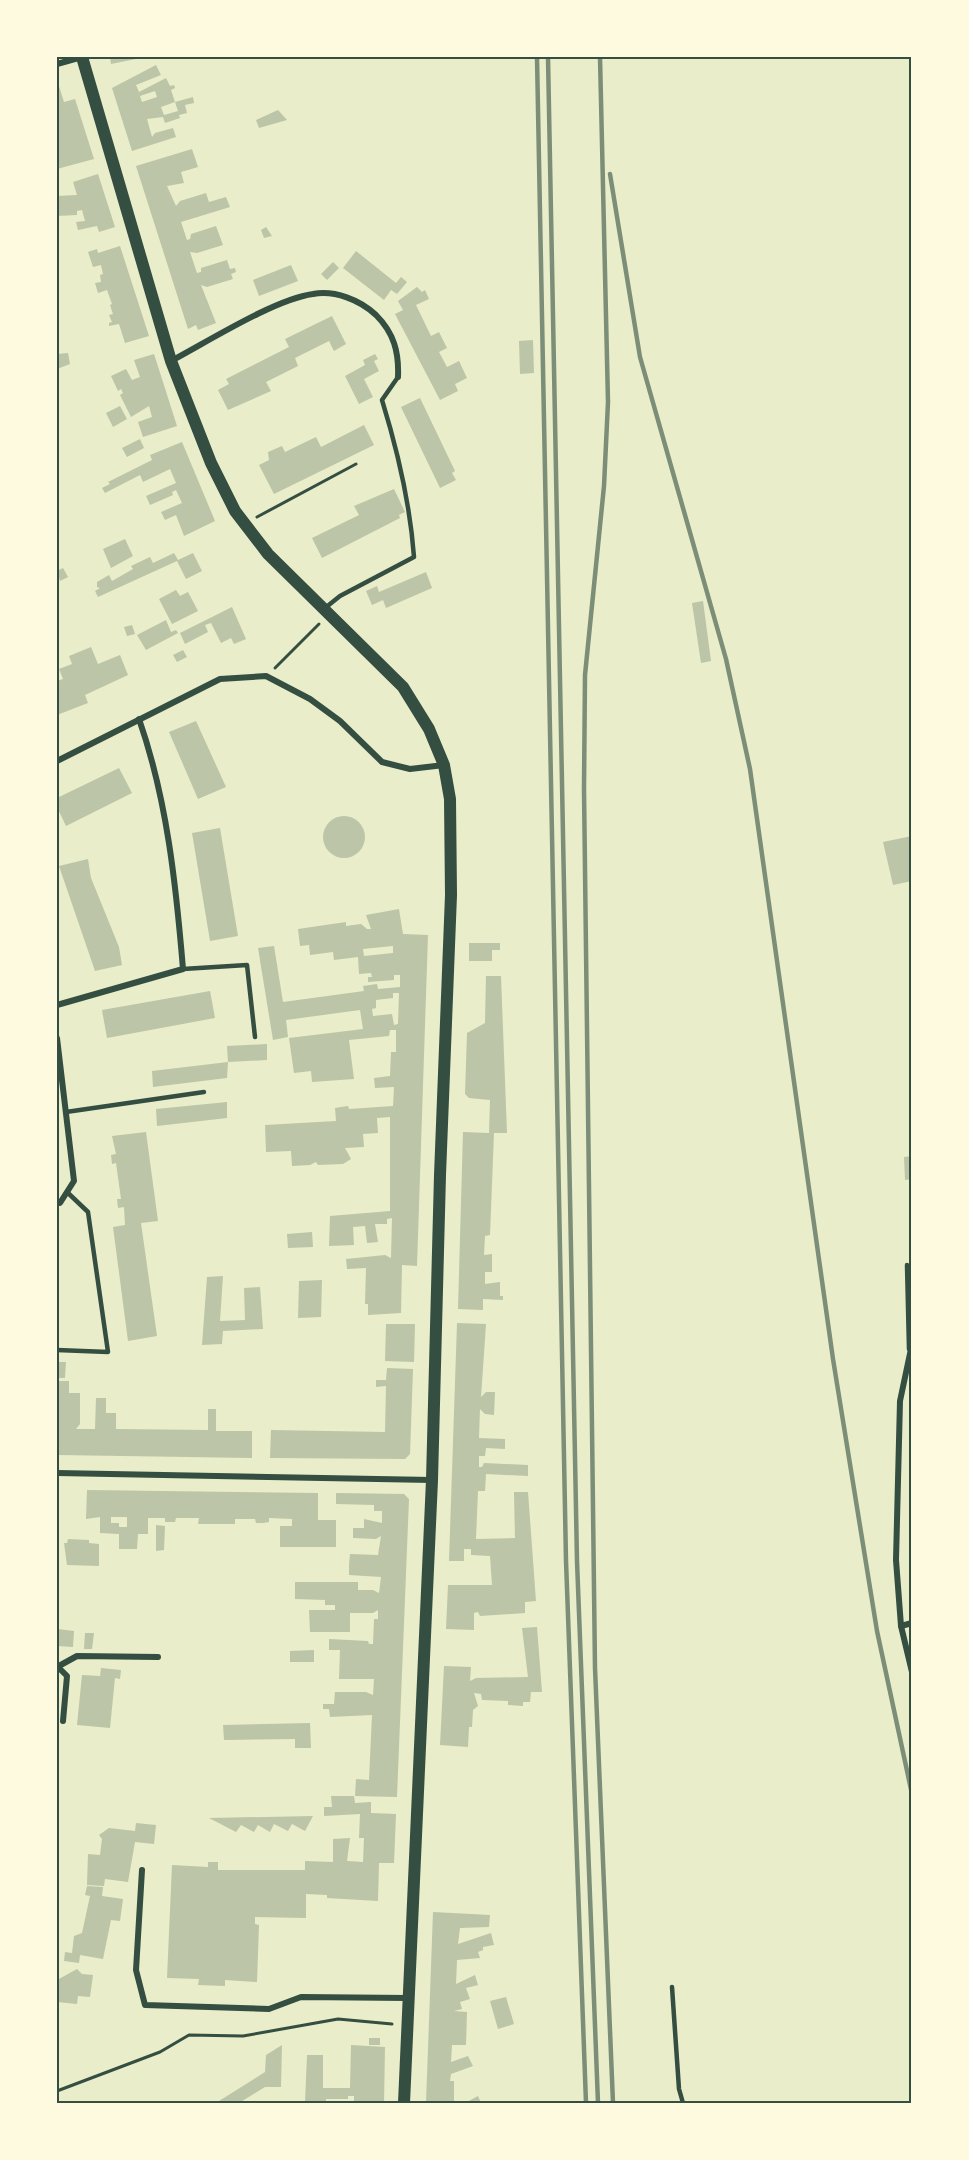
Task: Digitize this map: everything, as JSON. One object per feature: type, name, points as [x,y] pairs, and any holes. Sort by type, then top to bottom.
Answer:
[{"type":"main road","points":[[82,57],[171,361],[211,463],[244,524],[268,554],[403,687],[429,729],[444,765],[450,799],[451,895],[440,1175],[432,1480],[405,2025],[404,2103]]},
{"type":"street","points":[[57,64],[82,57]]},
{"type":"street","points":[[171,361],[288,301],[314,293],[341,295],[368,308],[386,326],[399,353],[398,377]]},
{"type":"street","points":[[57,761],[220,679],[266,676],[310,699],[340,721],[382,762],[410,769],[444,765]]},
{"type":"street","points":[[57,1005],[183,969],[174,871],[147,742],[139,719]]},
{"type":"street","points":[[57,1038],[74,1181],[60,1203],[57,1203]]},
{"type":"street","points":[[912,1344],[900,1401],[897,1594],[901,1626],[912,1672]]},
{"type":"street","points":[[57,1473],[432,1480]]},
{"type":"street","points":[[901,1626],[912,1623]]},
{"type":"street","points":[[63,1721],[67,1677],[58,1667],[77,1656],[158,1658]]},
{"type":"street","points":[[142,1870],[136,1970],[145,2005],[269,2009],[301,1997],[407,1998]]},
{"type":"lane","points":[[326,611],[340,596],[414,557],[411,518],[399,454],[382,400],[398,377]]},
{"type":"lane","points":[[183,969],[247,965],[255,1037]]},
{"type":"lane","points":[[66,1112],[204,1092]]},
{"type":"lane","points":[[57,1350],[108,1352],[88,1212],[67,1192]]},
{"type":"lane","points":[[907,1265],[909,1352]]},
{"type":"lane","points":[[672,1987],[679,2089],[683,2103]]},
{"type":"path","points":[[244,524],[356,464]]},
{"type":"path","points":[[266,676],[326,611]]},
{"type":"path","points":[[57,2091],[160,2052],[189,2035],[243,2036],[338,2019],[405,2025]]},
{"type":"building","points":[[110,57],[141,57],[141,58],[111,64]]},
{"type":"building","points":[[156,65],[161,75],[136,85],[139,92],[166,78],[170,86],[174,85],[175,88],[171,90],[175,102],[193,97],[194,103],[185,105],[187,113],[179,115],[180,118],[165,123],[163,117],[147,119],[152,137],[155,133],[173,128],[176,137],[132,151],[112,88]],"holes":[[[155,91],[157,97],[142,102],[140,96]],[[175,102],[178,111],[164,115],[161,107]]]},
{"type":"building","points":[[57,80],[64,102],[75,99],[94,159],[57,169]]},
{"type":"building","points":[[278,110],[287,120],[259,128],[256,120]]},
{"type":"building","points":[[192,149],[198,167],[181,172],[184,183],[167,186],[176,206],[180,201],[206,193],[209,202],[226,197],[230,207],[181,222],[187,240],[190,239],[191,234],[216,226],[223,245],[197,253],[190,252],[197,273],[201,272],[201,268],[227,260],[230,269],[235,268],[236,272],[231,274],[233,279],[207,287],[201,285],[216,323],[198,330],[196,325],[188,329],[136,166]]},
{"type":"building","points":[[98,174],[115,227],[99,232],[97,226],[78,230],[76,222],[85,221],[82,210],[77,211],[77,215],[57,216],[57,196],[77,195],[73,182]]},
{"type":"building","points":[[266,227],[272,236],[264,238],[261,230]]},
{"type":"building","points":[[120,246],[149,336],[125,343],[119,324],[109,326],[112,322],[109,315],[113,314],[110,305],[112,304],[107,290],[98,293],[95,283],[101,282],[100,275],[103,274],[101,265],[93,267],[88,252],[97,249],[98,253]]},
{"type":"building","points":[[356,251],[396,283],[401,277],[407,282],[397,294],[391,290],[384,300],[343,268]]},
{"type":"building","points":[[333,262],[339,268],[327,280],[321,274]]},
{"type":"building","points":[[291,265],[298,281],[259,296],[253,280]]},
{"type":"building","points":[[417,287],[422,292],[425,290],[429,299],[416,305],[431,336],[439,332],[447,348],[439,352],[447,367],[459,361],[467,378],[455,384],[458,391],[440,400],[395,314],[403,310],[398,301]]},
{"type":"building","points":[[332,316],[346,344],[334,351],[329,341],[295,358],[298,366],[266,382],[271,391],[228,410],[218,390],[229,384],[226,379],[289,347],[285,339]]},
{"type":"building","points":[[533,340],[534,373],[520,374],[519,341]]},
{"type":"building","points":[[68,353],[70,364],[57,369],[57,354]]},
{"type":"building","points":[[154,354],[177,426],[143,437],[138,422],[152,417],[149,406],[131,417],[120,395],[123,393],[121,389],[118,391],[111,376],[126,369],[132,380],[140,377],[134,360]]},
{"type":"building","points":[[375,354],[378,359],[374,361],[379,371],[364,379],[373,397],[359,404],[345,376],[365,365],[363,360]]},
{"type":"building","points":[[420,398],[455,471],[452,473],[456,480],[440,488],[401,407]]},
{"type":"building","points":[[120,406],[127,419],[113,427],[106,413]]},
{"type":"building","points":[[364,425],[374,445],[274,494],[259,465],[269,460],[268,452],[282,446],[285,452],[316,437],[321,447]]},
{"type":"building","points":[[140,439],[144,448],[127,457],[122,448]]},
{"type":"building","points":[[182,442],[215,521],[184,536],[176,515],[165,520],[161,512],[182,503],[176,490],[172,492],[173,495],[150,505],[146,496],[176,483],[170,469],[143,482],[140,475],[105,493],[102,488],[110,484],[108,482],[152,460],[150,455]]},
{"type":"building","points":[[394,489],[405,512],[399,515],[400,518],[322,558],[312,538],[359,515],[354,506]]},
{"type":"building","points":[[125,539],[133,556],[111,568],[103,549]]},
{"type":"building","points":[[174,553],[178,560],[193,553],[202,571],[186,579],[177,561],[98,597],[95,591],[100,588],[97,587],[97,582],[109,575],[112,581],[133,569],[131,566],[150,557],[153,563]]},
{"type":"building","points":[[63,568],[68,577],[60,581],[57,571]]},
{"type":"building","points":[[426,572],[432,588],[386,608],[383,600],[372,605],[366,591],[377,586],[379,592]]},
{"type":"building","points":[[176,590],[180,596],[188,592],[198,611],[172,624],[159,599]]},
{"type":"building","points":[[703,601],[711,661],[701,663],[692,603]]},
{"type":"building","points":[[232,607],[246,639],[234,644],[231,638],[221,643],[211,623],[205,625],[208,632],[185,644],[180,633]]},
{"type":"building","points":[[166,620],[171,632],[176,630],[178,633],[146,650],[137,635]]},
{"type":"building","points":[[132,625],[135,634],[127,636],[124,627]]},
{"type":"building","points":[[91,647],[98,664],[120,655],[128,675],[85,695],[88,703],[57,715],[57,681],[63,679],[59,669],[72,664],[69,656]]},
{"type":"building","points":[[183,650],[187,657],[177,662],[173,655]]},
{"type":"building","points":[[196,721],[226,787],[198,799],[169,732]]},
{"type":"building","points":[[119,768],[132,793],[66,826],[57,807],[57,798]]},
{"type":"building","points":[[344,816],[359,822],[365,837],[359,852],[344,858],[329,852],[323,837],[329,822]]},
{"type":"building","points":[[220,828],[238,936],[210,941],[192,833]]},
{"type":"building","points":[[912,836],[912,881],[893,885],[883,842]]},
{"type":"building","points":[[88,859],[91,878],[119,947],[122,965],[95,971],[59,866]]},
{"type":"building","points":[[399,909],[403,934],[428,935],[417,1266],[402,1265],[401,1313],[368,1315],[368,1304],[365,1304],[366,1268],[347,1269],[346,1259],[385,1255],[391,1258],[392,1218],[387,1219],[387,1224],[375,1224],[378,1242],[367,1243],[365,1226],[353,1227],[354,1245],[329,1246],[330,1216],[390,1211],[390,1117],[377,1118],[378,1133],[363,1134],[364,1147],[345,1148],[351,1159],[343,1164],[318,1165],[316,1162],[310,1165],[292,1166],[291,1151],[266,1152],[265,1125],[336,1121],[335,1108],[341,1107],[348,1106],[349,1109],[393,1106],[394,1087],[375,1088],[374,1078],[390,1076],[391,1052],[396,1052],[396,1030],[390,1030],[389,1036],[349,1040],[354,1079],[312,1082],[311,1071],[294,1073],[289,1038],[363,1029],[360,1010],[286,1020],[288,1037],[273,1040],[258,948],[274,946],[283,1002],[364,991],[363,986],[377,984],[378,989],[400,987],[400,975],[394,975],[394,980],[368,982],[368,977],[372,977],[371,973],[359,974],[358,957],[334,960],[333,952],[310,955],[309,945],[300,946],[298,929],[346,922],[346,926],[361,924],[371,929],[366,915]],"holes":[[[393,946],[393,953],[364,956],[363,949]],[[393,993],[399,993],[398,1024],[394,1025],[392,1014],[373,1016],[372,1009],[376,1008],[376,1000],[393,998]]]},
{"type":"building","points":[[469,943],[500,943],[500,950],[492,950],[492,961],[469,961]]},
{"type":"building","points":[[486,976],[501,976],[507,1133],[494,1133],[490,1235],[485,1236],[484,1255],[492,1254],[492,1272],[485,1272],[485,1284],[500,1282],[500,1296],[503,1296],[503,1300],[483,1299],[483,1310],[458,1309],[463,1132],[489,1133],[490,1100],[469,1098],[465,1094],[467,1033],[485,1023]]},
{"type":"building","points":[[210,991],[215,1018],[107,1038],[102,1010]]},
{"type":"building","points":[[267,1044],[267,1060],[228,1062],[227,1046]]},
{"type":"building","points":[[228,1062],[227,1078],[153,1087],[152,1071]]},
{"type":"building","points":[[227,1102],[227,1118],[157,1126],[156,1109]]},
{"type":"building","points":[[146,1132],[158,1221],[141,1223],[157,1336],[128,1341],[113,1227],[125,1225],[124,1207],[118,1208],[117,1199],[121,1199],[116,1163],[112,1164],[111,1155],[116,1154],[112,1136]]},
{"type":"building","points":[[912,1156],[912,1179],[905,1180],[904,1157]]},
{"type":"building","points":[[312,1232],[313,1247],[288,1248],[287,1234]]},
{"type":"building","points":[[223,1276],[220,1321],[245,1320],[244,1288],[260,1287],[263,1329],[223,1331],[222,1344],[202,1345],[207,1277]]},
{"type":"building","points":[[322,1280],[321,1317],[298,1318],[299,1281]]},
{"type":"building","points":[[457,1323],[486,1324],[481,1397],[486,1392],[495,1392],[494,1415],[485,1414],[480,1409],[479,1438],[505,1439],[505,1449],[486,1448],[485,1456],[479,1456],[479,1467],[482,1467],[484,1463],[528,1465],[528,1476],[486,1474],[485,1491],[478,1491],[476,1539],[515,1538],[514,1492],[528,1492],[536,1601],[525,1602],[525,1613],[480,1616],[478,1612],[474,1613],[474,1630],[446,1629],[448,1585],[492,1585],[490,1556],[471,1555],[471,1549],[464,1549],[464,1561],[449,1561]]},
{"type":"building","points":[[386,1324],[415,1324],[414,1362],[385,1361]]},
{"type":"building","points":[[57,1362],[66,1362],[65,1378],[57,1378]]},
{"type":"building","points":[[387,1368],[413,1369],[410,1454],[405,1459],[270,1458],[271,1430],[385,1432],[386,1386],[376,1387],[376,1380],[386,1380]]},
{"type":"building","points":[[57,1381],[69,1381],[69,1393],[80,1393],[80,1424],[76,1429],[95,1429],[96,1398],[106,1398],[106,1413],[116,1413],[116,1429],[208,1430],[208,1409],[216,1409],[216,1431],[252,1431],[252,1458],[57,1455],[59,1416],[57,1415]]},
{"type":"building","points":[[87,1490],[318,1493],[318,1520],[336,1520],[336,1547],[280,1547],[280,1526],[292,1526],[292,1519],[269,1518],[269,1522],[256,1523],[255,1519],[235,1519],[235,1524],[198,1524],[199,1518],[176,1518],[175,1522],[165,1522],[165,1518],[148,1518],[148,1534],[138,1534],[137,1549],[119,1549],[119,1534],[100,1533],[100,1517],[86,1519]],"holes":[[[111,1517],[127,1517],[127,1527],[119,1527],[119,1523],[111,1523]]]},
{"type":"building","points":[[336,1493],[404,1494],[409,1499],[397,1797],[355,1796],[356,1779],[369,1780],[372,1715],[330,1717],[329,1709],[323,1709],[323,1704],[334,1704],[335,1692],[366,1692],[373,1695],[374,1679],[339,1679],[340,1650],[329,1650],[329,1639],[368,1641],[369,1644],[373,1644],[374,1619],[378,1619],[378,1610],[373,1613],[350,1613],[350,1632],[310,1632],[309,1610],[335,1610],[335,1605],[325,1605],[325,1600],[295,1599],[295,1582],[358,1582],[358,1590],[373,1590],[379,1593],[381,1577],[349,1575],[349,1565],[350,1554],[378,1555],[381,1536],[376,1539],[353,1538],[353,1528],[364,1528],[364,1519],[382,1523],[382,1511],[374,1511],[374,1505],[336,1504]]},
{"type":"building","points":[[156,1525],[165,1526],[164,1550],[156,1551]]},
{"type":"building","points":[[68,1539],[89,1540],[89,1543],[99,1544],[99,1566],[67,1565],[64,1543],[67,1543]]},
{"type":"building","points":[[537,1627],[542,1692],[531,1692],[530,1702],[523,1702],[523,1706],[508,1705],[508,1701],[482,1700],[481,1694],[474,1693],[478,1706],[473,1710],[468,1747],[440,1745],[444,1666],[471,1667],[470,1681],[476,1678],[528,1677],[522,1628]]},
{"type":"building","points":[[58,1629],[74,1631],[73,1647],[57,1646]]},
{"type":"building","points":[[85,1633],[94,1633],[92,1649],[84,1649]]},
{"type":"building","points":[[314,1650],[314,1662],[290,1662],[290,1651]]},
{"type":"building","points":[[101,1668],[121,1670],[120,1679],[115,1678],[110,1728],[77,1725],[82,1675],[100,1676]]},
{"type":"building","points":[[310,1723],[311,1748],[295,1748],[295,1739],[224,1740],[223,1725]]},
{"type":"building","points":[[331,1796],[354,1796],[355,1803],[371,1802],[371,1813],[396,1814],[394,1863],[379,1863],[378,1901],[327,1898],[327,1895],[306,1894],[306,1918],[255,1917],[255,1924],[259,1925],[257,1982],[225,1980],[225,1986],[198,1985],[199,1979],[167,1978],[172,1865],[208,1867],[208,1862],[218,1862],[218,1870],[305,1870],[305,1861],[333,1862],[333,1839],[350,1838],[347,1861],[363,1862],[364,1838],[359,1838],[360,1814],[324,1816],[324,1807],[332,1807]]},
{"type":"building","points":[[313,1816],[305,1831],[292,1824],[288,1831],[274,1824],[270,1832],[258,1825],[254,1832],[241,1825],[236,1832],[209,1818]]},
{"type":"building","points":[[136,1823],[156,1825],[154,1844],[135,1842],[128,1882],[105,1879],[104,1886],[87,1885],[88,1854],[100,1855],[102,1839],[99,1835],[109,1828],[135,1831]]},
{"type":"building","points":[[87,1886],[103,1887],[102,1896],[123,1899],[120,1921],[111,1920],[103,1959],[80,1955],[79,1963],[64,1961],[65,1952],[72,1953],[74,1936],[82,1933],[90,1896],[85,1895]]},
{"type":"building","points":[[433,1912],[490,1915],[489,1927],[460,1928],[458,1944],[491,1933],[494,1945],[483,1947],[483,1950],[478,1952],[480,1958],[457,1960],[456,1984],[475,1975],[478,1985],[466,1988],[470,1999],[460,2002],[462,2009],[454,2011],[467,2012],[466,2045],[452,2045],[451,2062],[468,2056],[473,2066],[451,2074],[450,2081],[454,2081],[454,2103],[426,2103]]},
{"type":"building","points":[[77,1969],[82,1974],[93,1975],[90,1997],[78,1996],[77,2004],[57,2002],[57,1980]]},
{"type":"building","points":[[506,1997],[514,2024],[498,2029],[490,2001]]},
{"type":"building","points":[[369,2038],[380,2038],[380,2045],[369,2045]]},
{"type":"building","points":[[282,2045],[281,2087],[265,2087],[239,2103],[219,2101],[265,2072],[266,2055]]},
{"type":"building","points":[[351,2045],[385,2047],[384,2103],[354,2103],[354,2096],[348,2096],[348,2099],[326,2099],[326,2103],[305,2103],[307,2055],[323,2055],[323,2088],[350,2088]]},
{"type":"building","points":[[478,2096],[481,2103],[465,2103]]},
{"type":"railway","points":[[537,57],[566,1561],[586,2103]]},
{"type":"railway","points":[[548,57],[577,1561],[598,2103]]},
{"type":"railway","points":[[600,57],[608,402],[604,486],[585,675],[584,789],[595,1668],[613,2103]]},
{"type":"railway","points":[[610,174],[640,357],[726,659],[750,769],[833,1359],[877,1631],[912,1794]]}]
